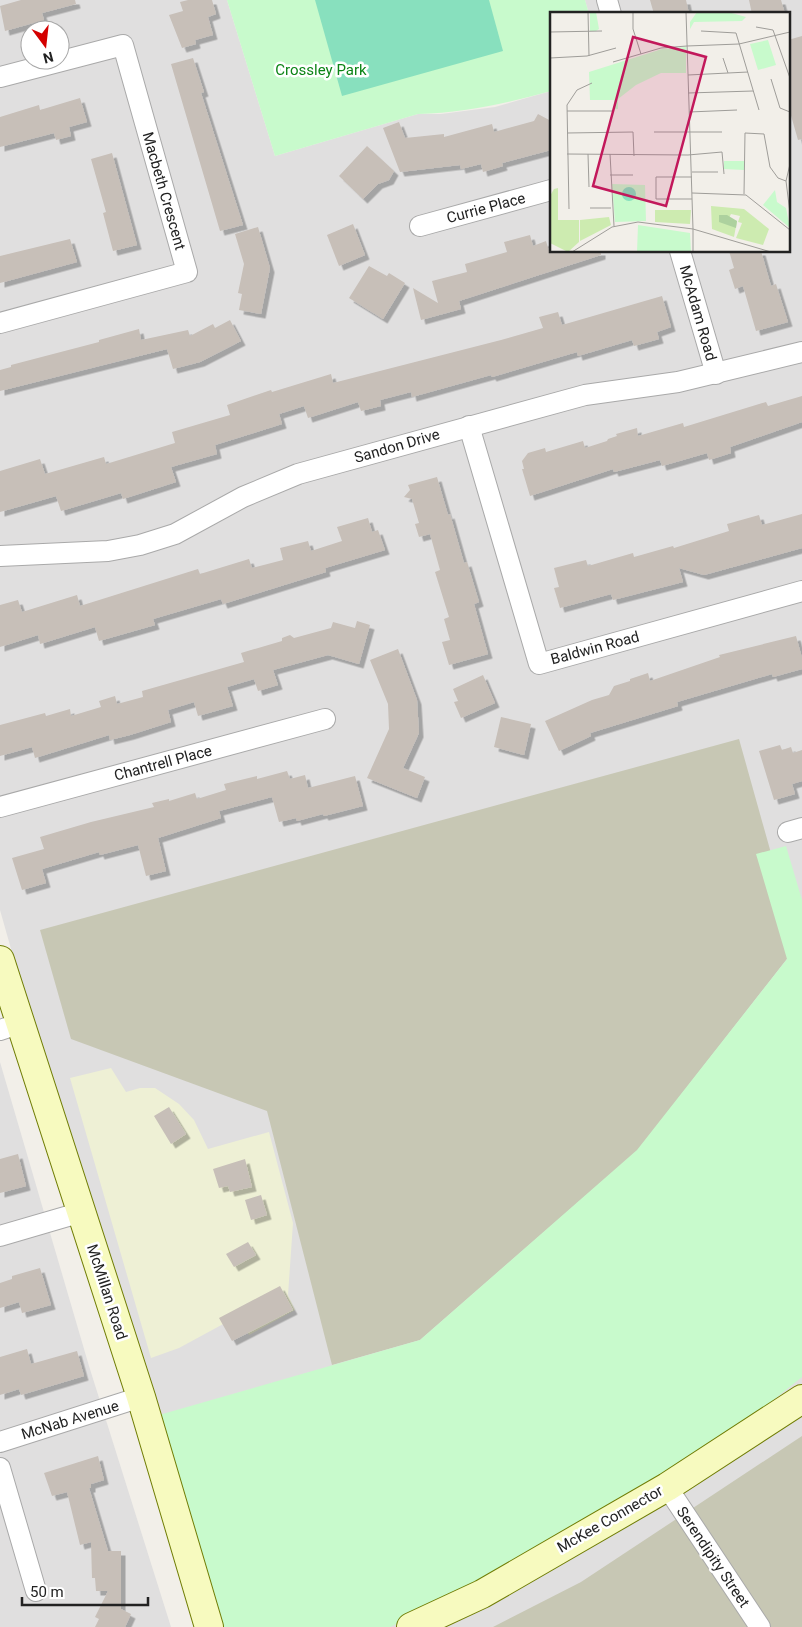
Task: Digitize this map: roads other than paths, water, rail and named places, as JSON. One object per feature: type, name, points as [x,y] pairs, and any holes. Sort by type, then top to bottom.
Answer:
[{"type":"main road","name":"McMillan Road","points":[[0,960],[11,1026],[82,1212],[209,1627]]},
{"type":"main road","name":"McKee Connector","points":[[412,1627],[482,1594],[667,1487],[802,1399]]},
{"type":"street","name":"Macbeth Crescent","points":[[0,77],[123,45],[187,272],[0,323]]},
{"type":"street","name":"Currie Place","points":[[420,226],[550,190]]},
{"type":"street","name":"McAdam Road","points":[[680,252],[716,374]]},
{"type":"street","name":"Sandon Drive","points":[[0,556],[108,551],[140,545],[175,534],[243,497],[298,474],[585,395],[678,382],[802,352]]},
{"type":"street","name":"Baldwin Road","points":[[470,426],[539,664],[802,592]]},
{"type":"street","name":"Chantrell Place","points":[[0,808],[325,720]]},
{"type":"street","points":[[0,1236],[82,1212]]},
{"type":"street","name":"McNab Avenue","points":[[0,1442],[140,1397]]},
{"type":"street","points":[[0,1468],[36,1592]]},
{"type":"street","name":"Serendipity Street","points":[[667,1487],[760,1627]]},
{"type":"park label","name":"Crossley Park","points":[[321,70]]}]
